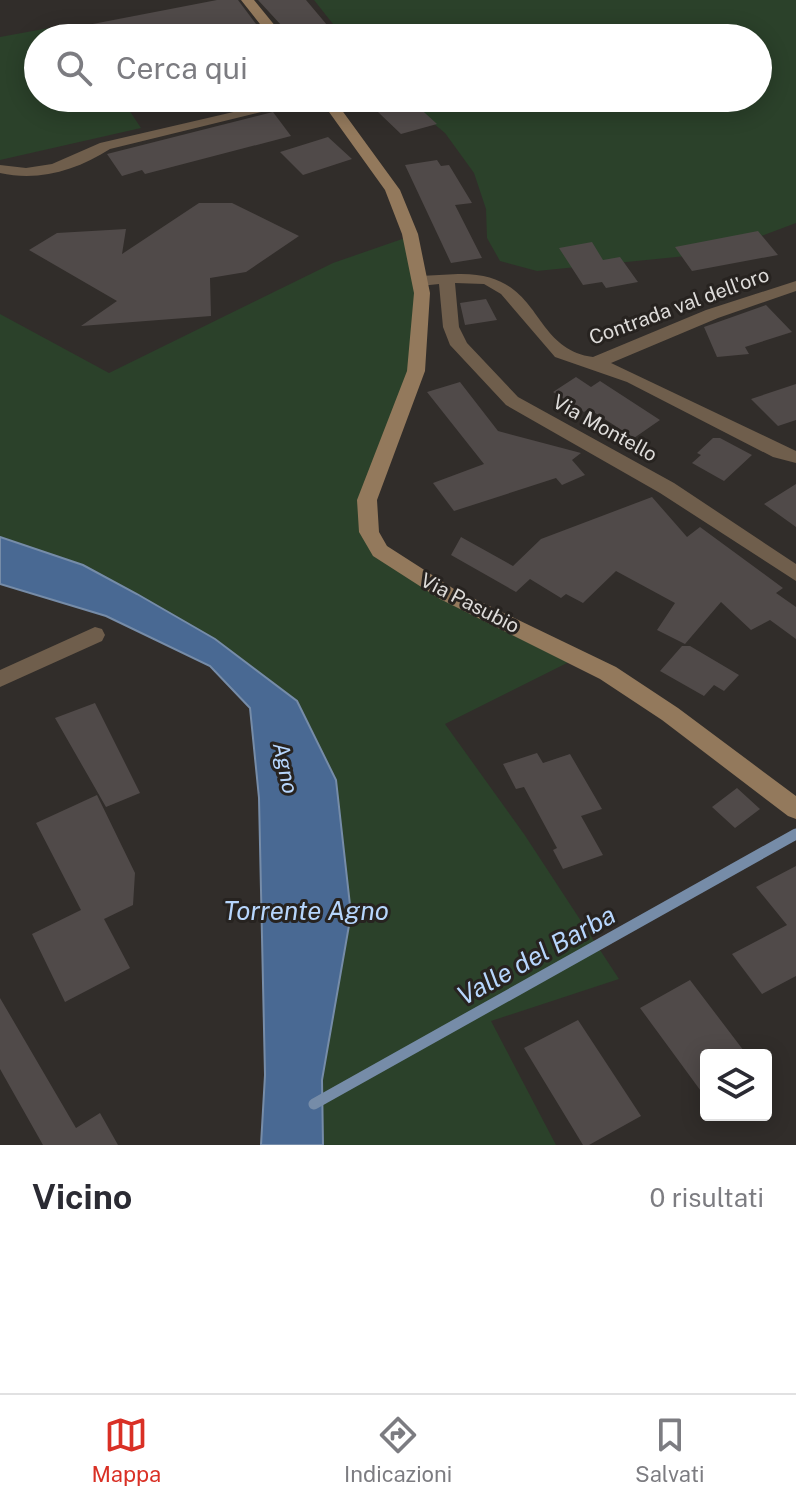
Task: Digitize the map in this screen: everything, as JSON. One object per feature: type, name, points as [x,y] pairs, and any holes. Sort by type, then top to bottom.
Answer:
[{"type":"main road","points":[[247,0],[267,24]]},
{"type":"main road","name":"Via Pasubio","points":[[336,112],[392,190],[410,234],[422,293],[416,371],[367,500],[369,532],[380,551],[447,594],[608,673],[670,714],[793,806]]},
{"type":"street","points":[[0,169],[16,174],[85,160],[105,146],[251,112]]},
{"type":"street","name":"Via Montello","points":[[447,280],[451,327],[459,345],[512,401],[667,488],[796,574]]},
{"type":"street","name":"Contrada val dell'oro","points":[[420,281],[490,280],[506,289],[565,356],[579,363],[595,363],[712,314],[796,286]]},
{"type":"street","points":[[595,363],[633,378],[780,453],[796,457]]},
{"type":"street","points":[[0,679],[95,635]]},
{"type":"green space","points":[[314,0],[796,0],[796,223],[716,253],[537,271],[500,261],[487,238],[486,209],[474,173],[445,133],[420,112],[772,112],[772,24],[333,24]]},
{"type":"green space","points":[[24,33],[24,112],[130,112],[141,128],[0,160],[0,37]]},
{"type":"green space","points":[[408,237],[419,277],[414,356],[366,496],[372,532],[428,584],[581,656],[445,724],[524,834],[619,979],[491,1021],[556,1145],[323,1145],[322,1080],[351,914],[297,701],[83,565],[0,537],[0,314],[109,373],[333,263]]},
{"type":"water","name":"Torrente Agno","points":[[0,537],[83,565],[137,594],[215,639],[297,701],[336,780],[351,914],[322,1080],[323,1145],[261,1145],[265,1075],[259,798],[250,708],[210,666],[106,616],[0,584]]},
{"type":"building","points":[[217,0],[238,0],[256,24],[93,24]]},
{"type":"building","points":[[258,0],[306,0],[326,24],[280,24]]},
{"type":"building","points":[[273,112],[291,136],[145,174],[142,170],[122,176],[107,154]]},
{"type":"building","points":[[378,112],[424,112],[437,124],[401,134]]},
{"type":"building","points":[[328,137],[352,159],[303,175],[280,152]]},
{"type":"building","points":[[437,160],[441,166],[449,165],[472,203],[455,205],[482,258],[451,263],[405,165]]},
{"type":"building","points":[[199,203],[232,203],[299,236],[246,272],[210,278],[211,316],[81,326],[117,301],[29,250],[57,233],[126,229],[122,254]]},
{"type":"building","points":[[758,231],[778,255],[692,271],[675,247]]},
{"type":"building","points":[[592,242],[603,260],[620,257],[638,282],[606,288],[602,282],[583,285],[559,248]]},
{"type":"building","points":[[486,299],[497,320],[465,325],[460,303]]},
{"type":"building","points":[[766,305],[792,332],[745,347],[749,354],[717,357],[704,327]]},
{"type":"building","points":[[576,377],[591,387],[600,381],[660,420],[634,438],[589,409],[584,412],[553,392]]},
{"type":"building","points":[[460,382],[498,431],[581,453],[572,460],[585,475],[562,485],[556,478],[454,511],[433,483],[484,464],[427,392]]},
{"type":"building","points":[[796,384],[796,420],[778,426],[751,399]]},
{"type":"building","points":[[713,438],[720,438],[752,455],[724,481],[692,463],[701,455],[697,453]]},
{"type":"building","points":[[796,484],[796,527],[764,504]]},
{"type":"building","points":[[652,497],[687,537],[700,527],[783,588],[776,593],[796,607],[796,639],[770,620],[751,630],[721,602],[685,644],[657,630],[675,603],[616,571],[583,603],[566,594],[561,598],[530,579],[516,592],[451,555],[461,537],[513,566],[541,539]]},
{"type":"building","points":[[682,646],[690,646],[739,675],[724,691],[714,685],[704,696],[660,671]]},
{"type":"building","points":[[95,703],[140,793],[106,807],[55,718]]},
{"type":"building","points":[[537,753],[543,763],[570,754],[602,809],[581,816],[603,855],[563,869],[553,850],[557,848],[524,787],[516,789],[503,764]]},
{"type":"building","points":[[737,788],[760,809],[735,828],[712,807]]},
{"type":"building","points":[[97,795],[135,873],[133,905],[104,919],[130,968],[65,1002],[32,934],[81,910],[36,823]]},
{"type":"building","points":[[796,866],[796,976],[762,994],[732,954],[787,925],[756,887]]},
{"type":"building","points":[[690,980],[742,1049],[700,1049],[700,1090],[640,1008]]},
{"type":"building","points":[[0,998],[76,1128],[100,1113],[118,1145],[43,1145],[0,1069]]},
{"type":"building","points":[[578,1020],[641,1116],[589,1145],[583,1145],[524,1048]]},
{"type":"waterway","name":"Valle del Barba","points":[[314,1104],[796,834]]},
{"type":"water label","name":"Agno","points":[[286,768]]}]
